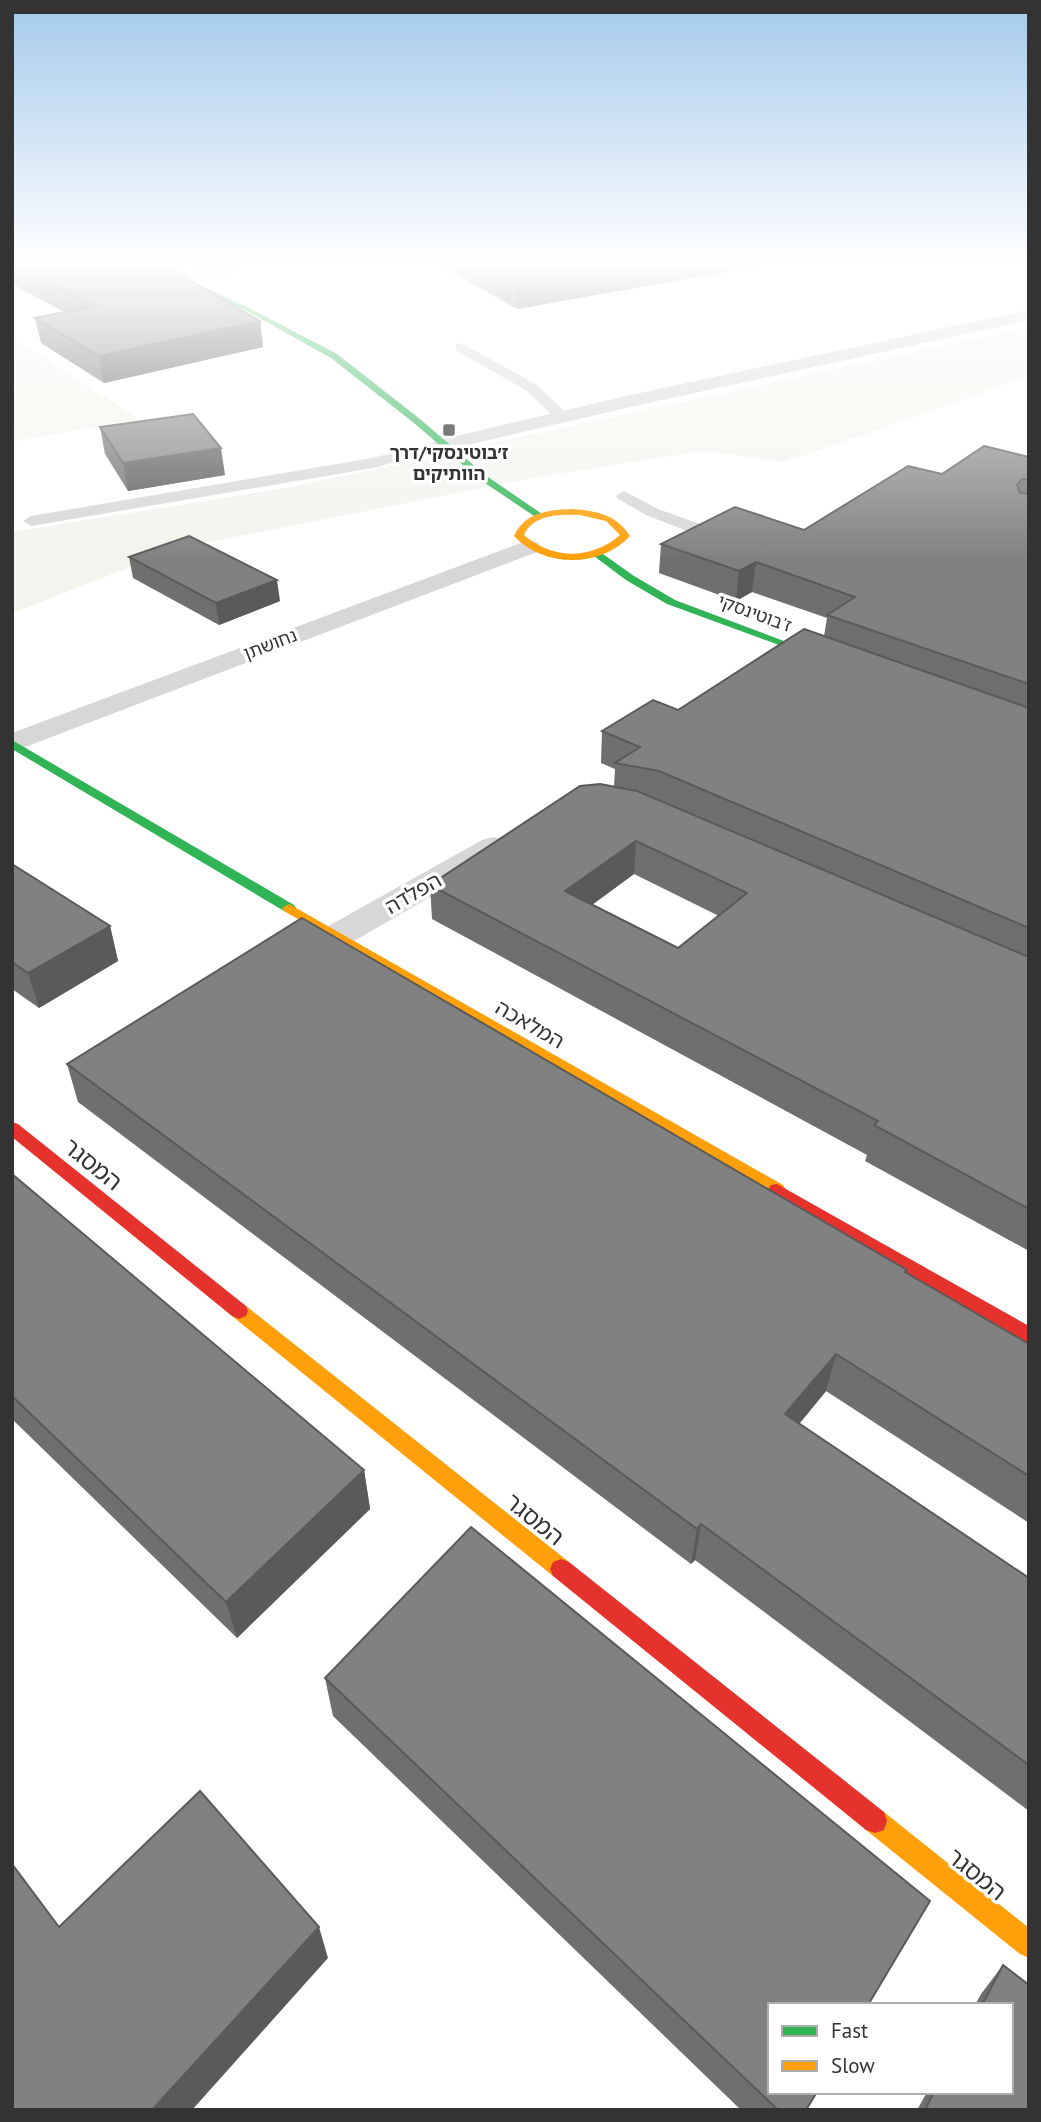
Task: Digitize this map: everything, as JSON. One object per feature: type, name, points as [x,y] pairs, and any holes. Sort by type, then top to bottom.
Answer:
[{"type":"street","points":[[342,362],[417,421],[482,477],[540,516]]},
{"type":"street","points":[[442,445],[814,362]]},
{"type":"street","points":[[572,512],[596,515],[615,522],[623,528],[625,536],[621,543],[597,554],[560,555],[529,547],[522,541],[519,530],[523,524],[540,516],[572,512]]},
{"type":"street","name":"נחושתן","points":[[12,743],[529,547]]},
{"type":"street","name":"ז'בוטינסקי","points":[[597,554],[630,578],[671,602],[845,666]]},
{"type":"street","name":"המלאכה","points":[[12,743],[337,936],[1029,1336]]},
{"type":"street","name":"הפלדה","points":[[337,936],[514,835]]},
{"type":"street","name":"המסגר","points":[[12,1128],[1029,1945]]},
{"type":"lane","points":[[487,362],[532,388],[562,417]]},
{"type":"lane","points":[[31,521],[373,463],[442,445]]},
{"type":"lane","points":[[624,496],[652,512],[716,536]]},
{"type":"lane","points":[[615,522],[652,512]]},
{"type":"shaded area","points":[[12,362],[50,362],[139,419],[12,442]]},
{"type":"shaded area","points":[[867,362],[1029,362],[1029,376],[785,462],[703,451],[549,475],[179,548],[18,611],[12,610],[12,532],[291,487]]},
{"type":"building","points":[[193,414],[221,448],[123,463],[100,427]]},
{"type":"building","points":[[984,446],[1029,457],[1029,479],[1022,479],[1017,485],[1020,493],[1029,494],[1029,684],[827,615],[855,597],[756,562],[739,571],[661,544],[735,507],[804,530],[908,466],[942,474]]},
{"type":"building","points":[[189,536],[277,580],[216,603],[129,557]]},
{"type":"building","points":[[804,629],[1029,708],[1029,928],[659,771],[615,763],[640,747],[602,731],[653,700],[678,710]]},
{"type":"building","points":[[600,784],[637,791],[1029,957],[1029,1209],[874,1125],[878,1121],[430,885],[580,786]],"holes":[[[636,841],[747,893],[678,948],[565,891]]]},
{"type":"building","points":[[12,864],[110,926],[28,973],[12,962]]},
{"type":"building","points":[[302,918],[907,1270],[905,1272],[1029,1344],[1029,1476],[836,1354],[785,1414],[1029,1578],[1029,1765],[701,1524],[697,1529],[67,1064]]},
{"type":"building","points":[[12,1174],[364,1470],[226,1602],[12,1396]]},
{"type":"building","points":[[471,1527],[930,1901],[869,2003],[768,2003],[768,2094],[816,2094],[806,2110],[778,2110],[325,1678]]},
{"type":"building","points":[[200,1791],[319,1927],[152,2110],[12,2110],[12,1864],[59,1927]]},
{"type":"building","points":[[1003,1965],[1029,1985],[1029,2110],[925,2110],[933,2094],[1013,2094],[1013,2003],[983,2003]]},
{"type":"traffic: fast","points":[[342,362],[417,421],[482,477],[540,516]]},
{"type":"traffic: fast","points":[[597,554],[630,578],[671,602],[832,661]]},
{"type":"traffic: fast","points":[[12,744],[289,908]]},
{"type":"traffic: slow","points":[[572,512],[603,516],[621,529],[625,536],[601,552],[572,557],[543,552],[519,536],[522,528],[533,519],[548,514],[572,512]]},
{"type":"traffic: slow","points":[[289,908],[777,1190]]},
{"type":"traffic: slow","points":[[239,1311],[561,1569]]},
{"type":"traffic: slow","points":[[875,1821],[1029,1945]]},
{"type":"traffic: jam","points":[[12,1128],[239,1311]]},
{"type":"traffic: jam","points":[[777,1190],[1029,1336]]},
{"type":"traffic: jam","points":[[561,1569],[875,1821]]},
{"type":"place","name":"ז׳בוטינסקי/דרך הוותיקים","points":[[449,430]]}]
